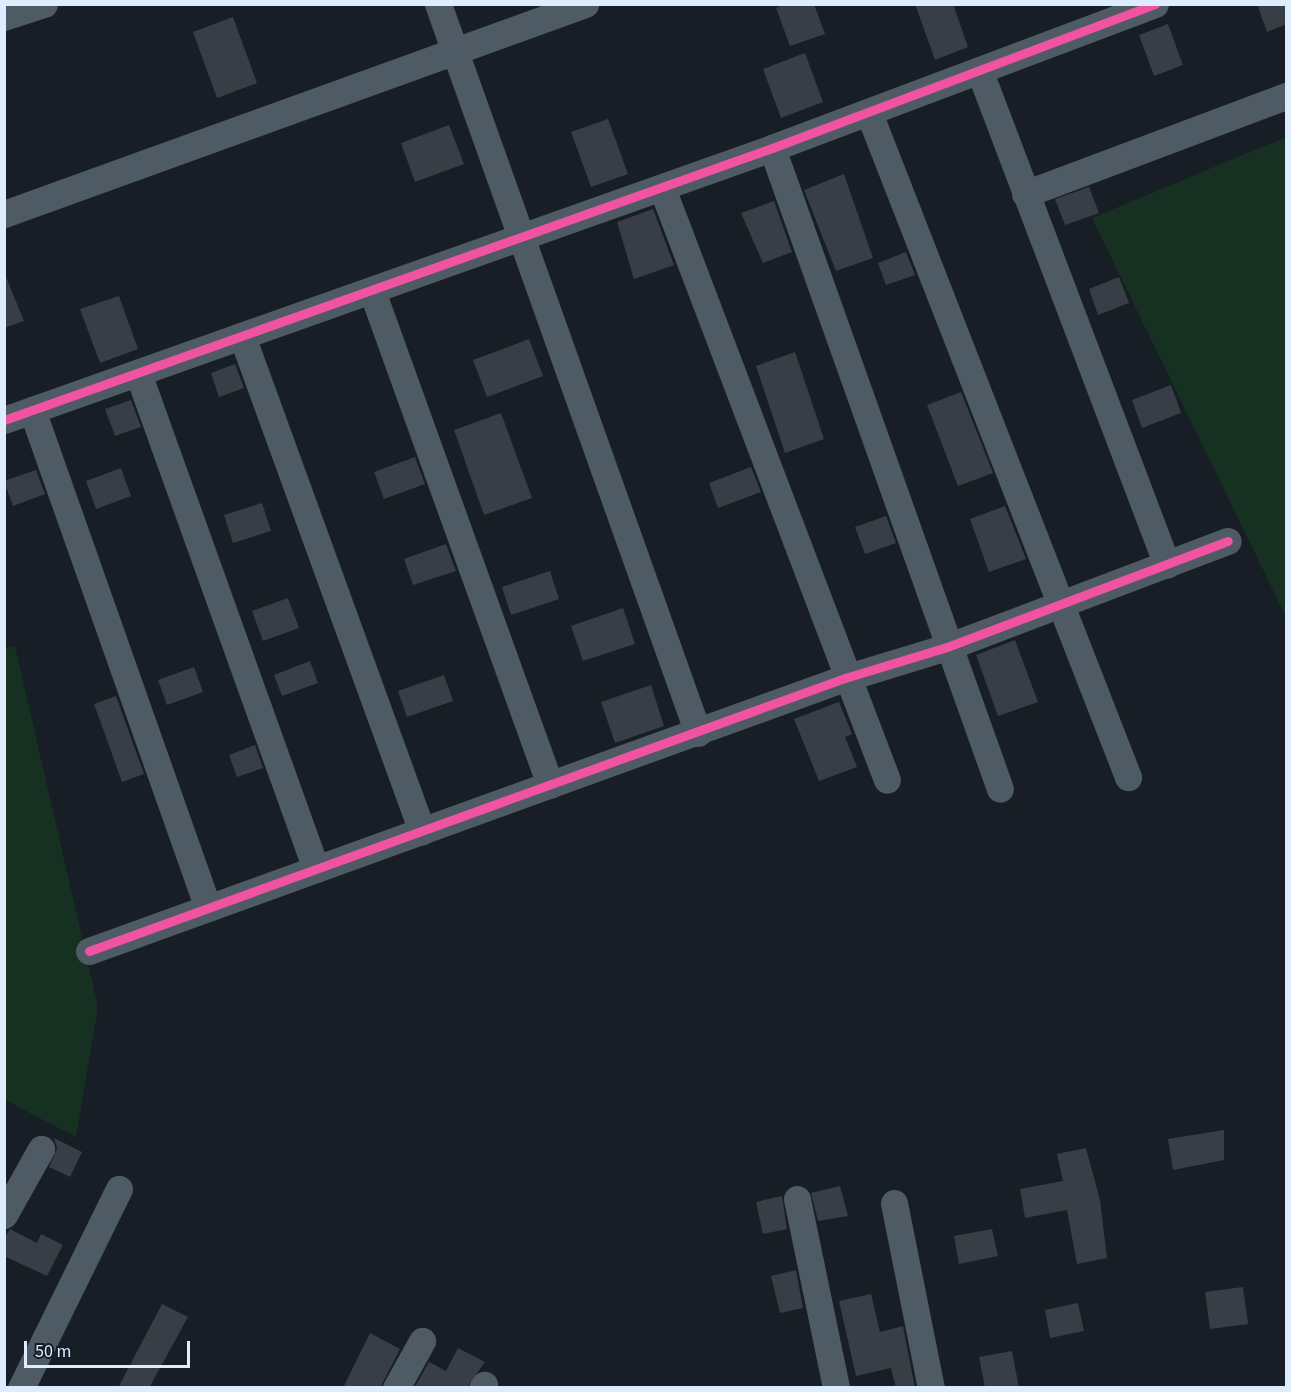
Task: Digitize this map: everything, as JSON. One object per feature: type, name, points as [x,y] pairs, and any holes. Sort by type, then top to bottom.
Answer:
[{"type":"street","points":[[438,4],[519,238],[698,733]]},
{"type":"street","points":[[4,214],[585,4]]},
{"type":"street","points":[[4,420],[662,188],[980,72],[1155,4]]},
{"type":"street","points":[[4,18],[42,5]]},
{"type":"street","points":[[980,72],[1167,564]]},
{"type":"street","points":[[1025,194],[1287,96]]},
{"type":"street","points":[[869,113],[1058,604],[1128,777]]},
{"type":"street","points":[[772,148],[947,647],[1000,789]]},
{"type":"street","points":[[662,188],[845,678],[887,780]]},
{"type":"street","points":[[372,291],[550,785]]},
{"type":"street","points":[[242,336],[422,831]]},
{"type":"street","points":[[138,373],[316,869]]},
{"type":"street","points":[[32,410],[208,908]]},
{"type":"street","points":[[89,951],[698,733],[845,678],[947,647],[1228,541]]},
{"type":"street","points":[[4,1215],[41,1149]]},
{"type":"street","points":[[21,1388],[119,1189]]},
{"type":"street","points":[[796,1199],[836,1388]]},
{"type":"street","points":[[894,1203],[931,1388]]},
{"type":"street","points":[[396,1388],[422,1341]]},
{"type":"green space","points":[[1286,137],[1286,617],[1092,218]]},
{"type":"green space","points":[[15,646],[98,1007],[76,1137],[5,1100],[4,648]]},
{"type":"building","points":[[786,4],[814,4],[825,34],[790,46],[776,8]]},
{"type":"building","points":[[915,4],[953,4],[968,47],[935,60]]},
{"type":"building","points":[[1257,4],[1287,4],[1287,24],[1267,32]]},
{"type":"building","points":[[233,17],[257,83],[217,98],[193,32]]},
{"type":"building","points":[[1168,24],[1183,65],[1154,76],[1139,35]]},
{"type":"building","points":[[805,53],[823,102],[781,118],[763,69]]},
{"type":"building","points":[[608,119],[628,174],[591,187],[571,132]]},
{"type":"building","points":[[449,125],[464,164],[415,182],[401,143]]},
{"type":"building","points":[[844,174],[873,258],[836,271],[804,190]]},
{"type":"building","points":[[1089,187],[1099,213],[1065,225],[1055,199]]},
{"type":"building","points":[[774,201],[792,252],[763,263],[741,213]]},
{"type":"building","points":[[653,209],[674,265],[634,279],[617,222]]},
{"type":"building","points":[[906,252],[915,275],[886,285],[878,263]]},
{"type":"building","points":[[4,272],[24,321],[4,328]]},
{"type":"building","points":[[1119,277],[1129,303],[1098,315],[1089,289]]},
{"type":"building","points":[[119,296],[138,349],[100,363],[80,309]]},
{"type":"building","points":[[529,339],[543,376],[487,397],[473,360]]},
{"type":"building","points":[[795,352],[824,439],[785,453],[756,366]]},
{"type":"building","points":[[235,364],[244,388],[219,397],[211,373]]},
{"type":"building","points":[[1171,385],[1181,413],[1142,428],[1132,400]]},
{"type":"building","points":[[961,392],[993,473],[958,486],[927,405]]},
{"type":"building","points":[[131,400],[141,427],[115,436],[105,409]]},
{"type":"building","points":[[501,413],[532,498],[484,515],[454,430]]},
{"type":"building","points":[[415,457],[425,484],[384,499],[374,472]]},
{"type":"building","points":[[751,467],[761,492],[718,508],[709,483]]},
{"type":"building","points":[[121,468],[131,496],[96,509],[86,481]]},
{"type":"building","points":[[36,470],[45,494],[13,506],[4,481]]},
{"type":"building","points":[[262,503],[271,531],[233,543],[224,515]]},
{"type":"building","points":[[1005,506],[1026,559],[989,572],[970,519]]},
{"type":"building","points":[[886,516],[896,543],[865,554],[855,527]]},
{"type":"building","points":[[446,544],[456,571],[413,585],[404,559]]},
{"type":"building","points":[[550,571],[559,599],[511,615],[502,587]]},
{"type":"building","points":[[288,598],[299,628],[263,641],[252,611]]},
{"type":"building","points":[[623,608],[635,644],[583,661],[571,626]]},
{"type":"building","points":[[1015,640],[1038,702],[998,716],[976,655]]},
{"type":"building","points":[[310,661],[318,683],[282,696],[274,675]]},
{"type":"building","points":[[194,667],[203,692],[167,705],[158,680]]},
{"type":"building","points":[[444,675],[453,701],[407,717],[398,691]]},
{"type":"building","points":[[651,685],[664,726],[615,743],[601,702]]},
{"type":"building","points":[[116,696],[144,774],[122,782],[94,704]]},
{"type":"building","points":[[839,702],[852,734],[845,737],[857,767],[819,781],[794,719]]},
{"type":"building","points":[[255,745],[263,768],[237,777],[229,755]]},
{"type":"building","points":[[1224,1130],[1224,1160],[1173,1170],[1168,1139]]},
{"type":"building","points":[[54,1138],[82,1152],[70,1177],[49,1167],[57,1149]]},
{"type":"building","points":[[1086,1148],[1100,1200],[1107,1258],[1077,1264],[1067,1210],[1025,1218],[1020,1189],[1063,1181],[1057,1154]]},
{"type":"building","points":[[840,1186],[848,1216],[818,1221],[811,1193]]},
{"type":"building","points":[[782,1196],[787,1229],[763,1234],[756,1202]]},
{"type":"building","points":[[10,1229],[37,1243],[41,1234],[63,1245],[47,1276],[4,1256],[4,1238]]},
{"type":"building","points":[[992,1229],[998,1256],[959,1264],[954,1236]]},
{"type":"building","points":[[796,1270],[803,1308],[780,1313],[771,1276]]},
{"type":"building","points":[[1243,1287],[1248,1324],[1210,1329],[1205,1292]]},
{"type":"building","points":[[871,1294],[880,1332],[903,1326],[915,1388],[896,1388],[891,1368],[856,1376],[839,1301]]},
{"type":"building","points":[[1078,1303],[1084,1331],[1050,1338],[1045,1310]]},
{"type":"building","points":[[162,1304],[188,1317],[149,1388],[118,1388]]},
{"type":"building","points":[[370,1333],[400,1349],[380,1388],[343,1388]]},
{"type":"building","points":[[458,1348],[485,1362],[466,1388],[414,1388],[429,1362],[446,1371]]},
{"type":"building","points":[[1012,1351],[1019,1388],[985,1388],[979,1357]]},
{"type":"cycle path","points":[[4,420],[772,148],[1155,4]]},
{"type":"cycle path","points":[[89,951],[845,678],[947,647],[1228,541]]}]
